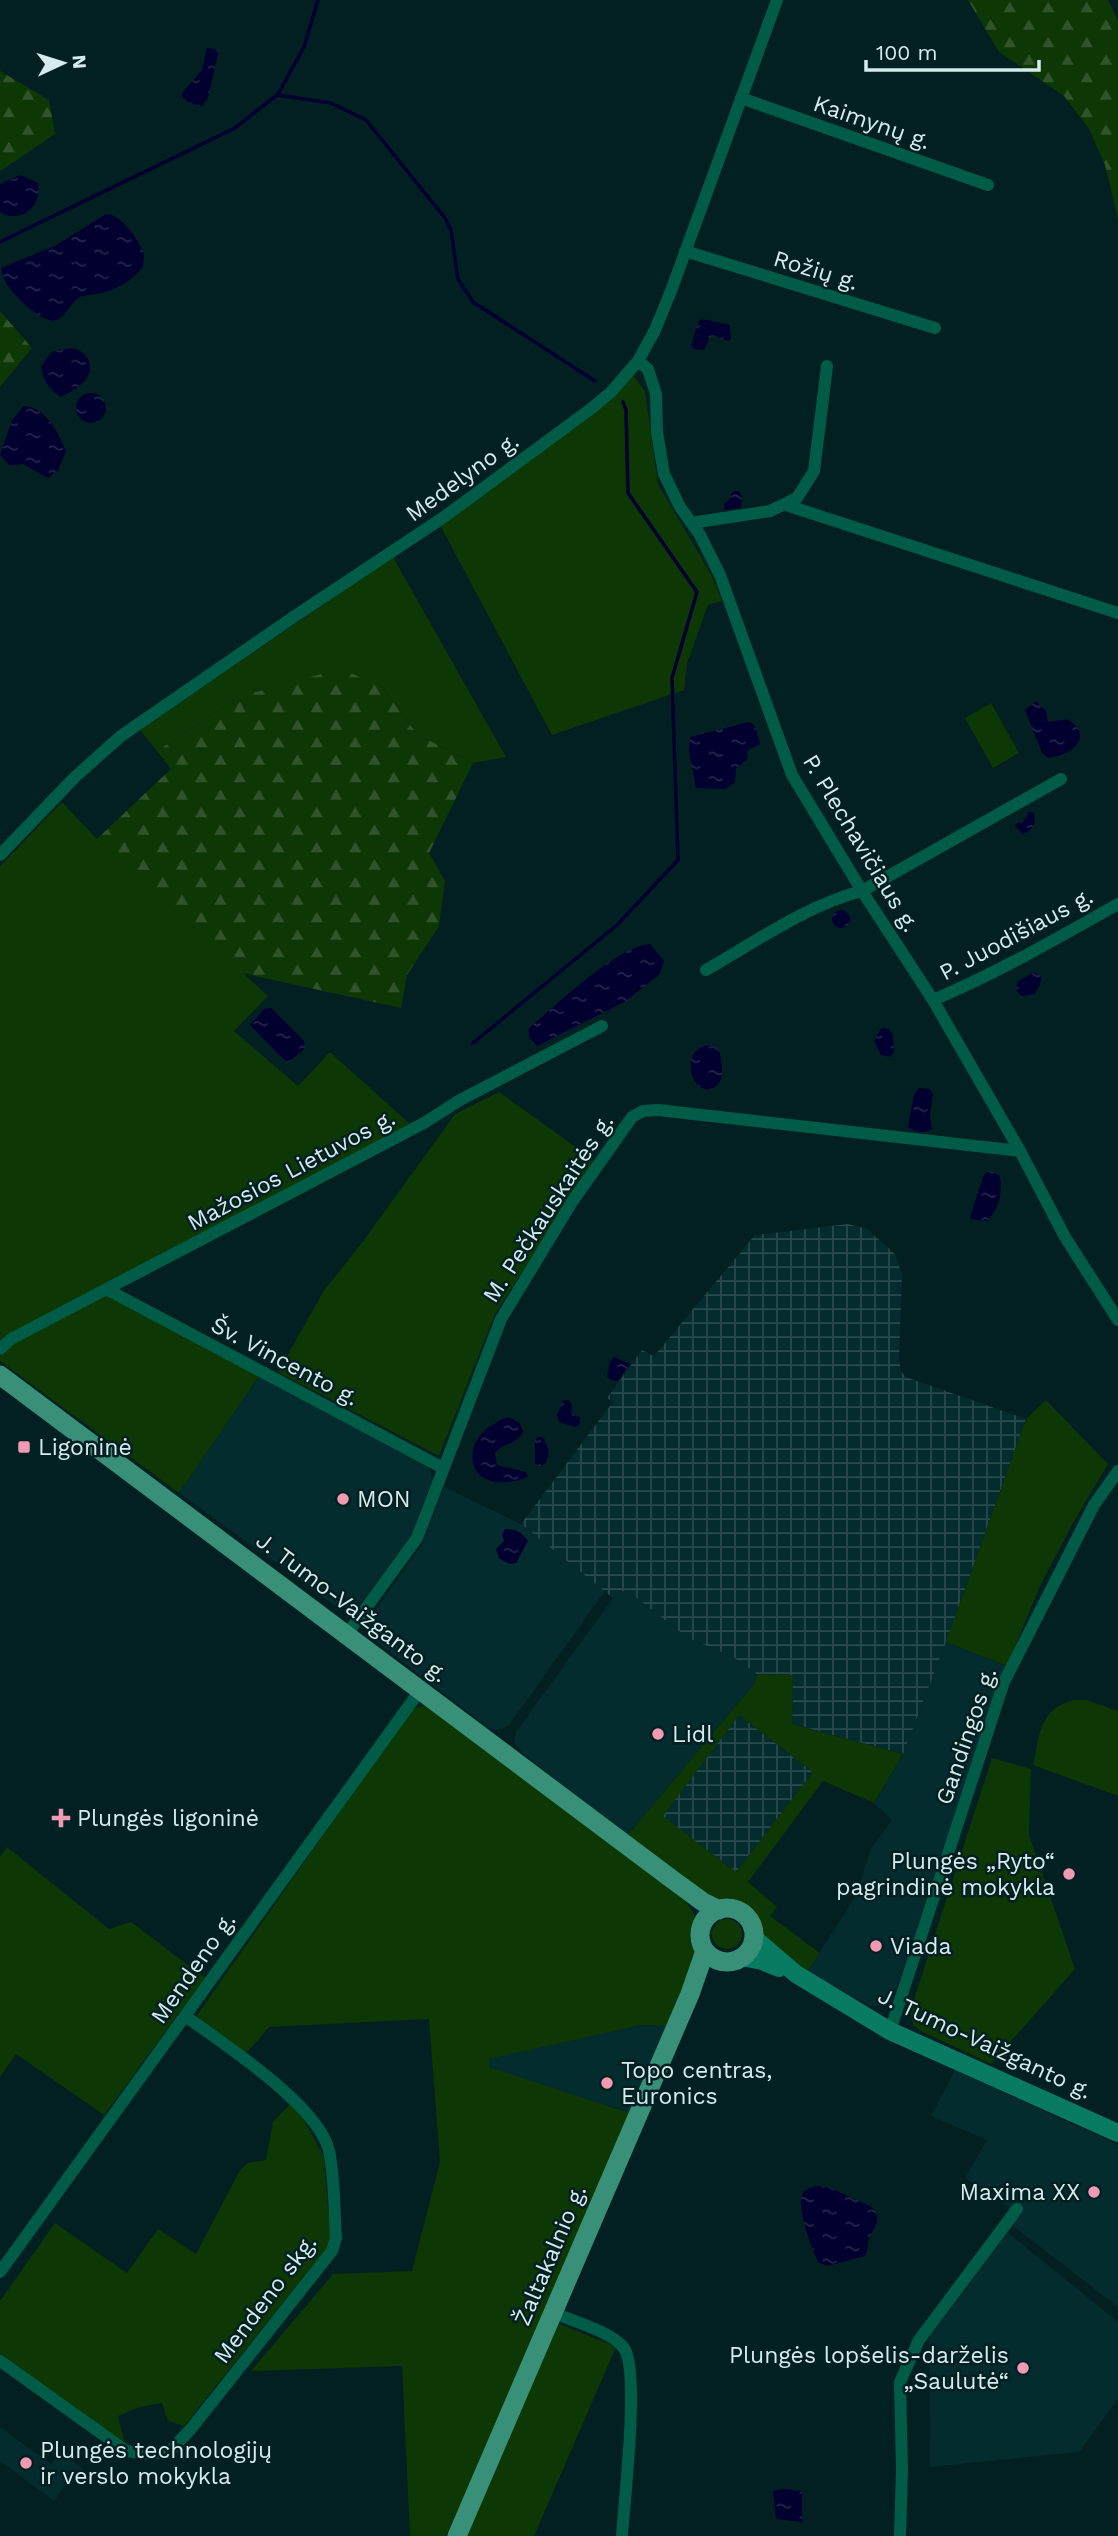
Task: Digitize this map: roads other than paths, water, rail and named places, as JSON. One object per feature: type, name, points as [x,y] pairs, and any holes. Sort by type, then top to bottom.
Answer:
[{"type":"main road","name":"J. Tumo-Vaižganto g.","points":[[0,1375],[673,1880],[719,1910]]},
{"type":"main road","name":"J. Tumo-Vaižganto g.","points":[[673,1880],[704,1923]]},
{"type":"main road","points":[[719,1910],[743,1913],[749,1920],[754,1938],[742,1958],[732,1962],[713,1956],[701,1938],[704,1923],[712,1913],[719,1910]]},
{"type":"main road","name":"J. Tumo-Vaižganto g.","points":[[754,1938],[796,1974],[890,2031],[1118,2133]]},
{"type":"main road","name":"Žaltakalnio g.","points":[[457,2536],[690,1994],[713,1956]]},
{"type":"main road","name":"J. Tumo-Vaižganto g.","points":[[742,1958],[762,1961],[796,1974]]},
{"type":"street","name":"Medelyno g.","points":[[0,855],[75,777],[121,736],[444,517],[611,392],[638,361],[655,330],[777,0]]},
{"type":"street","name":"Kaimynų g.","points":[[741,98],[988,185]]},
{"type":"street","name":"Rožių g.","points":[[685,251],[935,328]]},
{"type":"street","name":"P. Plechavičiaus g.","points":[[638,361],[648,369],[656,394],[657,432],[664,474],[720,575],[792,775],[862,891],[933,1000],[1020,1151],[1065,1237],[1118,1320]]},
{"type":"street","points":[[691,523],[770,511],[797,498],[814,471],[827,366]]},
{"type":"street","points":[[786,505],[1118,613]]},
{"type":"street","points":[[706,970],[790,922],[844,896],[862,891],[1061,779]]},
{"type":"street","name":"P. Juodišiaus g.","points":[[933,1000],[1054,941],[1118,904]]},
{"type":"street","name":"Mažosios Lietuvos g.","points":[[0,1349],[11,1339],[424,1123],[460,1100],[602,1026]]},
{"type":"street","name":"M. Pečkauskaitės g.","points":[[347,1634],[417,1538],[501,1320],[572,1202],[632,1117],[643,1111],[667,1111],[1020,1151]]},
{"type":"street","name":"Šv. Vincento g.","points":[[108,1290],[443,1468]]},
{"type":"street","name":"Gandingos g.","points":[[890,2031],[1004,1682],[1094,1505],[1118,1471]]},
{"type":"street","name":"Mendeno g.","points":[[0,2272],[421,1689]]},
{"type":"street","name":"Mendeno skg.","points":[[0,2361],[126,2451],[148,2454],[169,2452],[190,2430],[332,2251],[336,2238],[329,2150],[321,2129],[293,2098],[185,2016]]},
{"type":"street","points":[[900,2536],[900,2382],[919,2340],[1017,2209]]},
{"type":"street","points":[[552,2312],[614,2339],[626,2351],[631,2389],[622,2536]]},
{"type":"water","points":[[207,48],[215,49],[218,54],[208,98],[202,106],[190,103],[183,98],[182,93],[202,70]]},
{"type":"water","points":[[20,175],[38,183],[39,191],[34,206],[23,215],[0,212],[0,184]]},
{"type":"water","points":[[106,214],[117,218],[139,243],[144,255],[143,267],[139,272],[117,288],[80,297],[57,320],[51,321],[37,314],[22,302],[4,280],[1,268],[55,246]]},
{"type":"water","points":[[699,320],[730,325],[731,339],[728,341],[716,336],[710,337],[704,350],[693,349],[691,345]]},
{"type":"water","points":[[71,348],[80,351],[87,358],[90,371],[83,383],[61,397],[48,385],[41,367],[51,352]]},
{"type":"water","points":[[91,393],[102,397],[106,408],[102,419],[91,423],[80,419],[76,408],[80,397]]},
{"type":"water","points":[[24,406],[32,407],[45,416],[66,451],[58,470],[48,478],[23,464],[9,465],[0,455],[12,420]]},
{"type":"water","points":[[734,491],[739,491],[742,497],[741,508],[724,510],[724,504]]},
{"type":"water","points":[[1036,701],[1046,711],[1048,722],[1067,719],[1080,732],[1080,739],[1072,750],[1048,758],[1042,753],[1025,710]]},
{"type":"water","points":[[749,722],[755,726],[760,744],[747,751],[748,758],[736,769],[735,782],[725,789],[696,788],[689,751],[690,737]]},
{"type":"water","points":[[1029,812],[1033,812],[1034,823],[1029,831],[1023,834],[1015,826],[1022,823]]},
{"type":"water","points":[[841,910],[847,913],[850,919],[847,925],[841,928],[835,925],[832,919],[835,913]]},
{"type":"water","points":[[650,944],[664,961],[660,974],[626,1001],[537,1046],[529,1037],[529,1028],[587,978],[620,955]]},
{"type":"water","points":[[1035,972],[1041,977],[1040,985],[1035,994],[1022,996],[1016,988],[1018,981]]},
{"type":"water","points":[[271,1008],[304,1041],[305,1048],[289,1062],[250,1025],[264,1009]]},
{"type":"water","points":[[881,1028],[889,1029],[893,1035],[894,1052],[890,1057],[881,1055],[874,1041]]},
{"type":"water","points":[[714,1046],[719,1050],[721,1079],[715,1087],[705,1089],[695,1082],[691,1071],[692,1059],[697,1050]]},
{"type":"water","points":[[919,1088],[930,1089],[933,1094],[930,1116],[932,1129],[923,1132],[908,1127],[914,1095]]},
{"type":"water","points":[[990,1171],[1000,1176],[997,1206],[987,1221],[970,1219],[984,1174]]},
{"type":"water","points":[[614,1357],[630,1364],[618,1381],[610,1380],[607,1376]]},
{"type":"water","points":[[563,1400],[572,1404],[571,1414],[580,1417],[580,1424],[575,1427],[559,1422],[557,1415]]},
{"type":"water","points":[[508,1417],[520,1423],[523,1432],[495,1453],[497,1465],[526,1472],[528,1477],[506,1482],[490,1480],[479,1474],[473,1463],[473,1451],[478,1438],[490,1426]]},
{"type":"water","points":[[538,1436],[544,1438],[549,1452],[546,1463],[540,1467],[535,1463],[535,1441]]},
{"type":"water","points":[[505,1529],[518,1532],[528,1541],[516,1563],[509,1564],[499,1558],[496,1549],[504,1541],[502,1535]]},
{"type":"water","points":[[816,2186],[828,2187],[872,2207],[877,2216],[876,2223],[865,2256],[828,2266],[819,2263],[806,2230],[801,2202],[804,2192]]},
{"type":"water","points":[[773,2491],[802,2491],[802,2522],[776,2519]]},
{"type":"waterway","points":[[278,94],[304,47],[318,0]]},
{"type":"waterway","points":[[0,242],[235,128],[277,95],[331,103],[366,120],[445,218],[451,230],[458,279],[473,302],[595,381]]},
{"type":"waterway","points":[[473,1043],[617,925],[678,860],[672,678],[697,592],[628,493],[626,410],[623,402]]},
{"type":"place","name":"Ligoninė","points":[[24,1447]]},
{"type":"place","name":"MON","points":[[343,1499]]},
{"type":"place","name":"Lidl","points":[[658,1734]]},
{"type":"place","name":"Plungės ligoninė","points":[[61,1818]]},
{"type":"place","name":"Plungės „Ryto“ pagrindinė mokykla","points":[[1069,1874]]},
{"type":"place","name":"Viada","points":[[876,1946]]},
{"type":"place","name":"Topo centras, Euronics","points":[[607,2083]]},
{"type":"place","name":"Maxima XX","points":[[1094,2192]]},
{"type":"place","name":"Plungės lopšelis-darželis „Saulutė“","points":[[1023,2368]]},
{"type":"place","name":"Plungės technologijų ir verslo mokykla","points":[[26,2463]]}]
